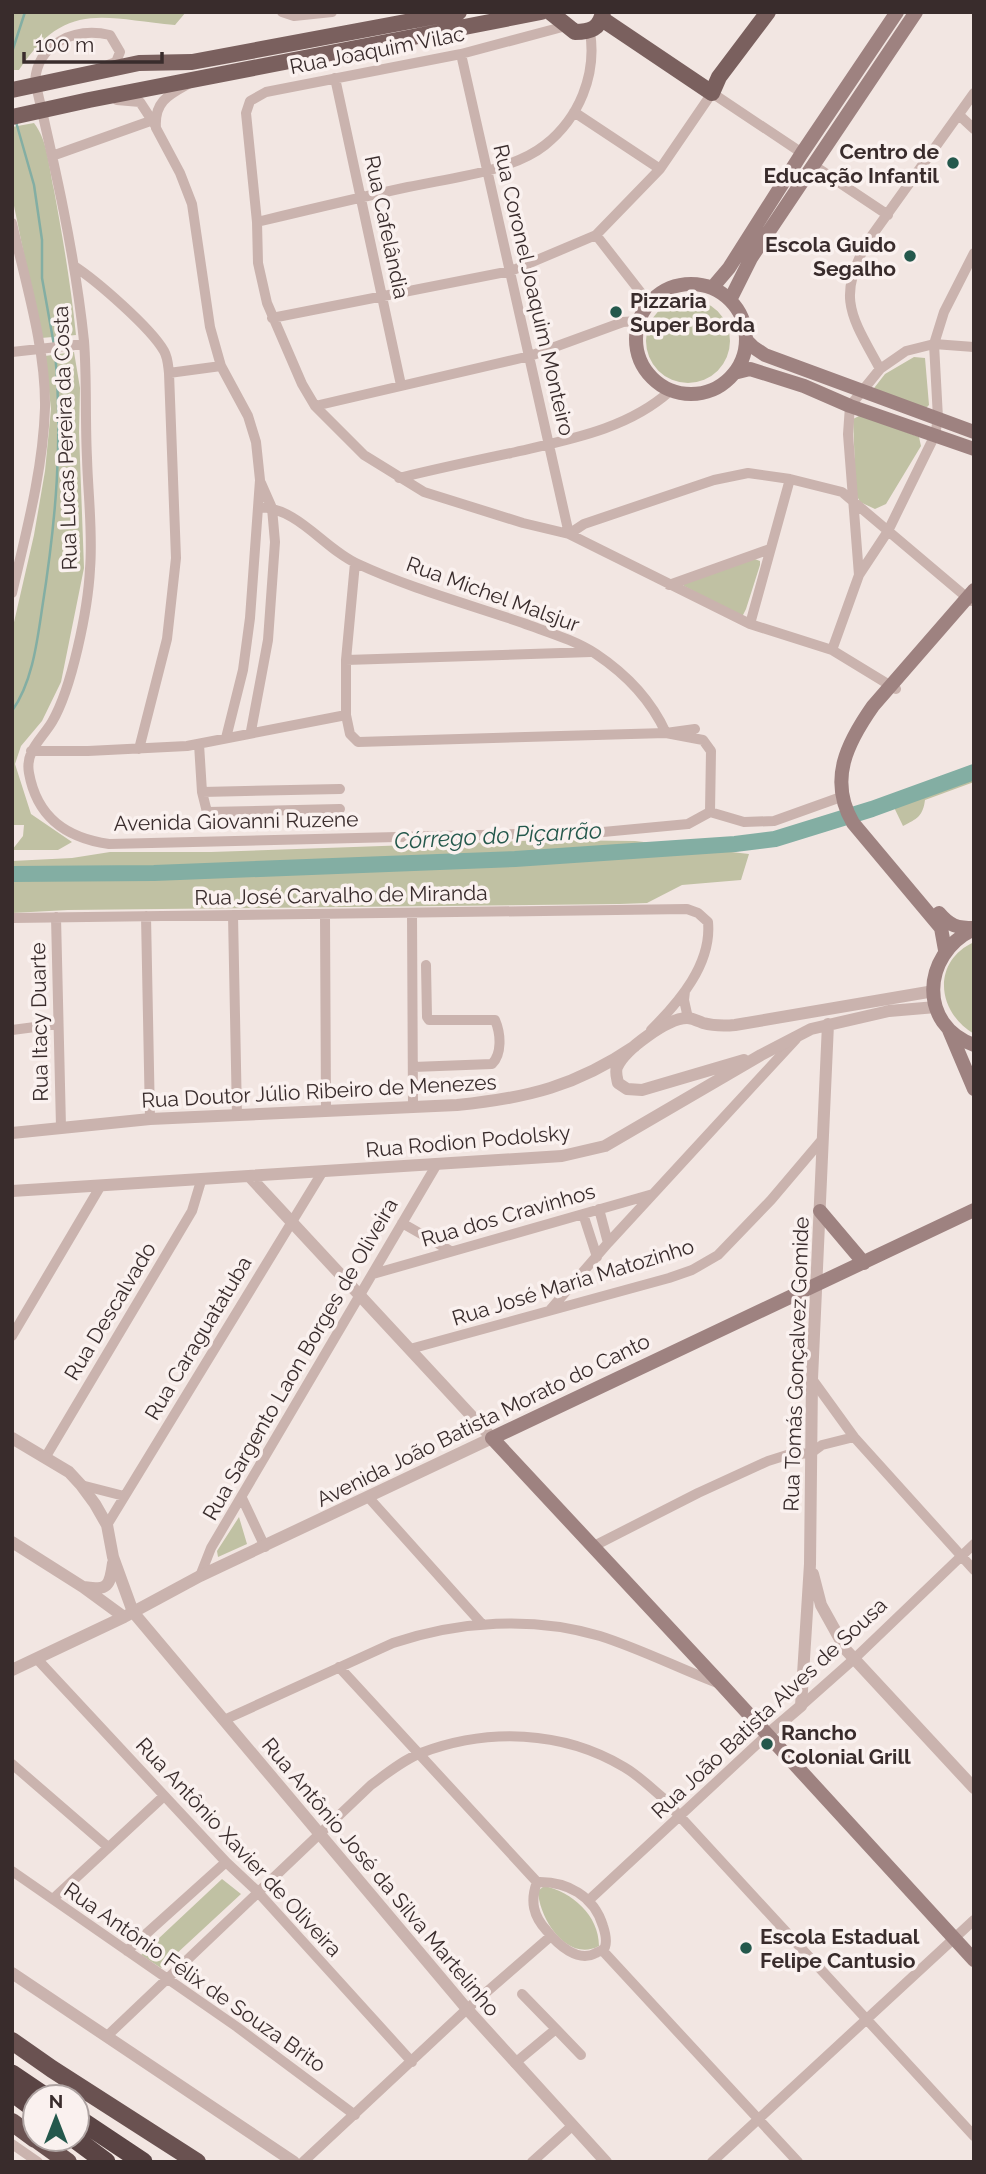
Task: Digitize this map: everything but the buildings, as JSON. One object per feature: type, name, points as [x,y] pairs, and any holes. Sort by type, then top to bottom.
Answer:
[{"type":"highway","points":[[12,2041],[197,2162]]},
{"type":"highway","points":[[91,2127],[143,2162]]},
{"type":"highway","points":[[91,2142],[121,2162]]},
{"type":"highway","points":[[91,2151],[106,2162]]},
{"type":"main road","points":[[12,89],[139,64],[192,62],[459,12]]},
{"type":"main road","points":[[12,117],[541,12]]},
{"type":"main road","points":[[551,12],[575,32],[590,32],[596,28],[603,16],[712,93],[719,77],[768,12]]},
{"type":"main road","points":[[712,288],[736,258],[802,153],[897,12]]},
{"type":"main road","points":[[730,300],[751,258],[916,12]]},
{"type":"main road","points":[[683,284],[712,288],[730,300],[743,319],[746,340],[745,352],[734,373],[726,382],[705,393],[670,391],[659,385],[643,368],[635,345],[638,321],[649,303],[659,293],[683,284]]},
{"type":"main road","points":[[746,340],[765,355],[974,432]]},
{"type":"main road","points":[[734,373],[750,369],[804,386],[850,406],[974,449]]},
{"type":"main road","points":[[945,950],[941,928],[855,821],[845,803],[841,779],[850,744],[858,727],[972,598]]},
{"type":"main road","points":[[855,821],[948,924],[956,928],[974,929]]},
{"type":"main road","points":[[974,929],[959,937],[945,950],[933,979],[936,1007],[974,1089]]},
{"type":"main road","points":[[948,1028],[974,1045]]},
{"type":"main road","name":"Avenida João Batista Morato do Canto","points":[[492,1438],[974,1210]]},
{"type":"main road","points":[[820,1211],[864,1263]]},
{"type":"main road","points":[[492,1438],[974,1960]]},
{"type":"street","points":[[282,12],[294,16],[332,12]]},
{"type":"street","name":"Rua Joaquim Vilac","points":[[257,222],[246,113],[250,101],[266,92],[461,54],[566,26]]},
{"type":"street","name":"Rua Lucas Pereira da Costa","points":[[31,751],[52,722],[61,703],[85,612],[90,568],[84,344],[74,266],[35,81],[40,59],[49,48],[64,38],[97,32],[110,35],[118,46],[119,59],[76,77]]},
{"type":"street","points":[[590,32],[591,66],[584,92],[574,113],[544,145],[528,155],[488,170],[257,222],[258,263],[272,318],[302,384],[315,405],[364,455],[424,492],[523,523],[569,534],[750,624],[832,650],[893,687]]},
{"type":"street","name":"Rua Coronel Joaquim Monteiro","points":[[461,54],[569,534]]},
{"type":"street","name":"Rua Cafelândia","points":[[335,78],[401,385]]},
{"type":"street","points":[[155,123],[157,108],[166,97],[196,79]]},
{"type":"street","points":[[272,318],[511,271],[596,235],[660,170],[712,93],[802,153]]},
{"type":"street","points":[[880,369],[853,318],[849,303],[849,285],[855,263],[974,93]]},
{"type":"street","points":[[89,100],[140,102],[155,123],[180,173],[192,204],[210,327],[221,366],[253,429],[260,480],[256,561],[245,657],[226,738]]},
{"type":"street","points":[[574,113],[660,170]]},
{"type":"street","points":[[959,115],[974,129]]},
{"type":"street","points":[[52,156],[155,123]]},
{"type":"street","points":[[813,165],[888,215]]},
{"type":"street","points":[[12,223],[43,349],[45,407],[32,506],[12,593]]},
{"type":"street","points":[[596,235],[649,303]]},
{"type":"street","points":[[832,650],[859,575],[888,531],[935,435],[938,418],[934,344],[944,312],[974,253]]},
{"type":"street","points":[[74,266],[99,285],[156,338],[167,357],[176,558],[167,639],[139,749]]},
{"type":"street","points":[[78,293],[99,285]]},
{"type":"street","points":[[315,405],[530,356],[598,330],[623,322],[638,321]]},
{"type":"street","points":[[12,352],[84,344]]},
{"type":"street","points":[[859,575],[848,434],[850,406],[880,369],[906,351],[934,344],[974,347]]},
{"type":"street","points":[[169,373],[221,366]]},
{"type":"street","points":[[399,478],[549,444],[621,423],[654,405],[670,391]]},
{"type":"street","points":[[569,534],[584,524],[714,480],[748,473],[789,479],[842,492],[972,598]]},
{"type":"street","points":[[750,624],[789,479]]},
{"type":"street","points":[[251,732],[271,613],[275,541],[272,508],[260,480]]},
{"type":"street","name":"Rua Michel Malsjur","points":[[259,508],[272,508],[293,518],[355,563],[429,593],[553,634],[593,652],[632,684],[651,705],[666,733]]},
{"type":"street","points":[[669,585],[769,550]]},
{"type":"street","points":[[355,563],[346,660],[346,715],[350,734],[358,743],[666,733],[695,729]]},
{"type":"street","points":[[346,660],[593,652]]},
{"type":"street","points":[[31,751],[139,749],[199,744],[346,715]]},
{"type":"street","points":[[666,733],[703,740],[710,751],[710,812],[744,822],[774,821],[845,803]]},
{"type":"street","points":[[199,744],[202,792],[207,812],[340,809]]},
{"type":"street","name":"Avenida Giovanni Ruzene","points":[[31,751],[28,764],[31,782],[41,807],[51,820],[67,832],[87,841],[109,844],[603,832],[688,824],[710,812]]},
{"type":"street","points":[[202,792],[340,789]]},
{"type":"street","name":"Rua Doutor Júlio Ribeiro de Menezes","points":[[16,1133],[150,1119],[502,1101],[537,1093],[586,1076],[635,1046],[685,991],[706,953],[708,922],[698,913],[687,909],[670,910]]},
{"type":"street","name":"Rua José Carvalho de Miranda","points":[[12,918],[670,910]]},
{"type":"street","points":[[412,914],[413,1107]]},
{"type":"street","points":[[233,915],[237,1116]]},
{"type":"street","points":[[325,915],[326,1111]]},
{"type":"street","points":[[146,916],[150,1119]]},
{"type":"street","name":"Rua Itacy Duarte","points":[[56,917],[61,1127]]},
{"type":"street","points":[[414,1068],[492,1064],[499,1055],[495,1020],[429,1020],[426,965]]},
{"type":"street","points":[[685,991],[688,1018]]},
{"type":"street","points":[[761,1055],[642,1090],[627,1089],[618,1083],[616,1075],[617,1068],[635,1046],[665,1025],[688,1018],[719,1026],[735,1025],[934,991]]},
{"type":"street","name":"Rua Rodion Podolsky","points":[[12,1191],[562,1156],[605,1146],[800,1035],[828,1024],[889,1011],[936,1007]]},
{"type":"street","points":[[12,1030],[58,1024]]},
{"type":"street","name":"Rua Tomás Gonçalvez Gomide","points":[[801,1706],[810,1564],[812,1379],[828,1024]]},
{"type":"street","points":[[548,1311],[800,1035]]},
{"type":"street","name":"Rua José Maria Matozinho","points":[[410,1349],[669,1278],[706,1263],[718,1255],[771,1200],[821,1141]]},
{"type":"street","name":"Rua Sargento Laon Borges de Oliveira","points":[[200,1576],[211,1548],[436,1164]]},
{"type":"street","name":"Rua Caraguatatuba","points":[[107,1525],[323,1171]]},
{"type":"street","points":[[250,1177],[492,1438]]},
{"type":"street","name":"Rua Descalvado","points":[[45,1458],[192,1211],[201,1181]]},
{"type":"street","points":[[12,1336],[100,1187]]},
{"type":"street","name":"Rua dos Cravinhos","points":[[373,1274],[449,1250],[653,1194]]},
{"type":"street","points":[[599,1209],[608,1243]]},
{"type":"street","points":[[583,1214],[597,1257]]},
{"type":"street","points":[[402,1223],[449,1250]]},
{"type":"street","points":[[812,1379],[854,1437],[974,1570]]},
{"type":"street","points":[[592,1547],[768,1461],[787,1455],[811,1453],[822,1445],[854,1437]]},
{"type":"street","points":[[12,1438],[69,1472],[81,1485],[107,1525],[113,1557],[125,1591],[128,1615]]},
{"type":"street","name":"Avenida João Batista Morato do Canto","points":[[12,1670],[128,1615],[200,1576],[492,1438]]},
{"type":"street","points":[[81,1485],[124,1496]]},
{"type":"street","points":[[242,1498],[265,1547]]},
{"type":"street","points":[[369,1498],[482,1624]]},
{"type":"street","points":[[12,1542],[128,1615]]},
{"type":"street","name":"Rua João Batista Alves de Sousa","points":[[589,1900],[767,1735],[854,1659],[974,1544]]},
{"type":"street","points":[[105,1603],[113,1557]]},
{"type":"street","points":[[810,1564],[827,1617],[854,1659],[974,1788]]},
{"type":"street","points":[[83,1587],[119,1587],[125,1591]]},
{"type":"street","name":"Rua Antônio José da Silva Martelinho","points":[[128,1615],[224,1720],[467,2009],[606,2162]]},
{"type":"street","points":[[224,1720],[393,1643],[421,1634],[482,1624],[540,1626],[598,1636],[722,1685]]},
{"type":"street","name":"Rua Antônio Xavier de Oliveira","points":[[37,1659],[226,1862],[257,1891],[412,2062]]},
{"type":"street","points":[[339,1667],[537,1882],[554,1882],[570,1887],[589,1900],[604,1927],[606,1945],[602,1950],[591,1956],[581,1956],[559,1944],[551,1936],[537,1918],[532,1905],[537,1882]]},
{"type":"street","points":[[107,2036],[371,1785],[418,1754],[455,1742],[490,1736],[523,1736],[575,1745],[624,1767],[655,1791],[681,1815],[864,2020],[974,2136]]},
{"type":"street","points":[[12,1764],[108,1847]]},
{"type":"street","points":[[53,1899],[164,1796]]},
{"type":"street","points":[[127,1951],[226,1862]]},
{"type":"street","name":"Rua Antônio Félix de Souza Brito","points":[[12,1871],[169,1979],[355,2115]]},
{"type":"street","points":[[712,2162],[974,1920]]},
{"type":"street","points":[[303,2162],[467,2009],[551,1936]]},
{"type":"street","points":[[602,1950],[798,2162]]},
{"type":"street","points":[[12,1973],[294,2162]]},
{"type":"street","points":[[522,1994],[581,2055]]},
{"type":"street","points":[[515,2063],[556,2029]]},
{"type":"street","points":[[531,2162],[572,2126]]},
{"type":"street","points":[[12,2144],[38,2162]]},
{"type":"green space","points":[[12,12],[186,12],[175,25],[106,18],[69,23],[53,32],[19,70],[12,70]]},
{"type":"green space","points":[[34,123],[45,146],[49,164],[76,335],[41,338],[12,196],[12,127]]},
{"type":"green space","points":[[688,299],[704,302],[718,311],[727,325],[730,341],[727,357],[718,371],[704,380],[688,383],[672,380],[658,371],[649,357],[646,341],[649,325],[658,311],[672,302]]},
{"type":"green space","points":[[74,352],[80,388],[84,568],[61,682],[42,721],[21,746],[15,764],[31,814],[72,842],[58,850],[12,850],[23,836],[24,825],[12,825],[12,631],[34,535],[45,471],[51,409],[45,356]]},
{"type":"green space","points":[[914,357],[925,358],[929,405],[924,410],[871,392],[885,374]]},
{"type":"green space","points":[[861,415],[919,437],[921,446],[886,504],[875,509],[860,502],[856,494],[853,419]]},
{"type":"green space","points":[[752,558],[760,561],[760,565],[742,617],[684,586],[684,583]]},
{"type":"green space","points":[[974,764],[974,782],[925,800],[923,810],[918,816],[903,826],[889,797]]},
{"type":"green space","points":[[550,840],[635,841],[749,854],[741,880],[682,885],[647,903],[68,910],[12,913],[12,861],[72,858],[110,852],[211,852]]},
{"type":"green space","points":[[974,942],[974,1034],[952,1013],[944,987],[945,974],[951,962],[960,951]]},
{"type":"green space","points":[[239,1517],[247,1544],[218,1557],[217,1551]]},
{"type":"green space","points":[[222,1879],[241,1894],[161,1968],[141,1955]]},
{"type":"green space","points":[[544,1886],[574,1899],[582,1907],[594,1924],[599,1946],[587,1950],[576,1948],[557,1935],[549,1925],[540,1902],[538,1891]]},
{"type":"waterway","points":[[12,52],[25,12]]},
{"type":"waterway","points":[[16,122],[34,185],[42,240],[42,278],[54,345]]},
{"type":"waterway","points":[[12,711],[19,700],[33,662],[51,544],[58,449],[55,352]]},
{"type":"waterway","name":"Córrego do Piçarrão","points":[[12,874],[154,873],[515,859],[735,844],[775,839],[872,809],[974,772]]},
{"type":"place","name":"Centro de Educação Infantil","points":[[953,163]]},
{"type":"place","name":"Escola Guido Segalho","points":[[910,256]]},
{"type":"place","name":"Pizzaria Super Borda","points":[[616,312]]},
{"type":"place","name":"Rancho Colonial Grill","points":[[767,1744]]},
{"type":"place","name":"Escola Estadual Felipe Cantusio","points":[[746,1948]]}]
